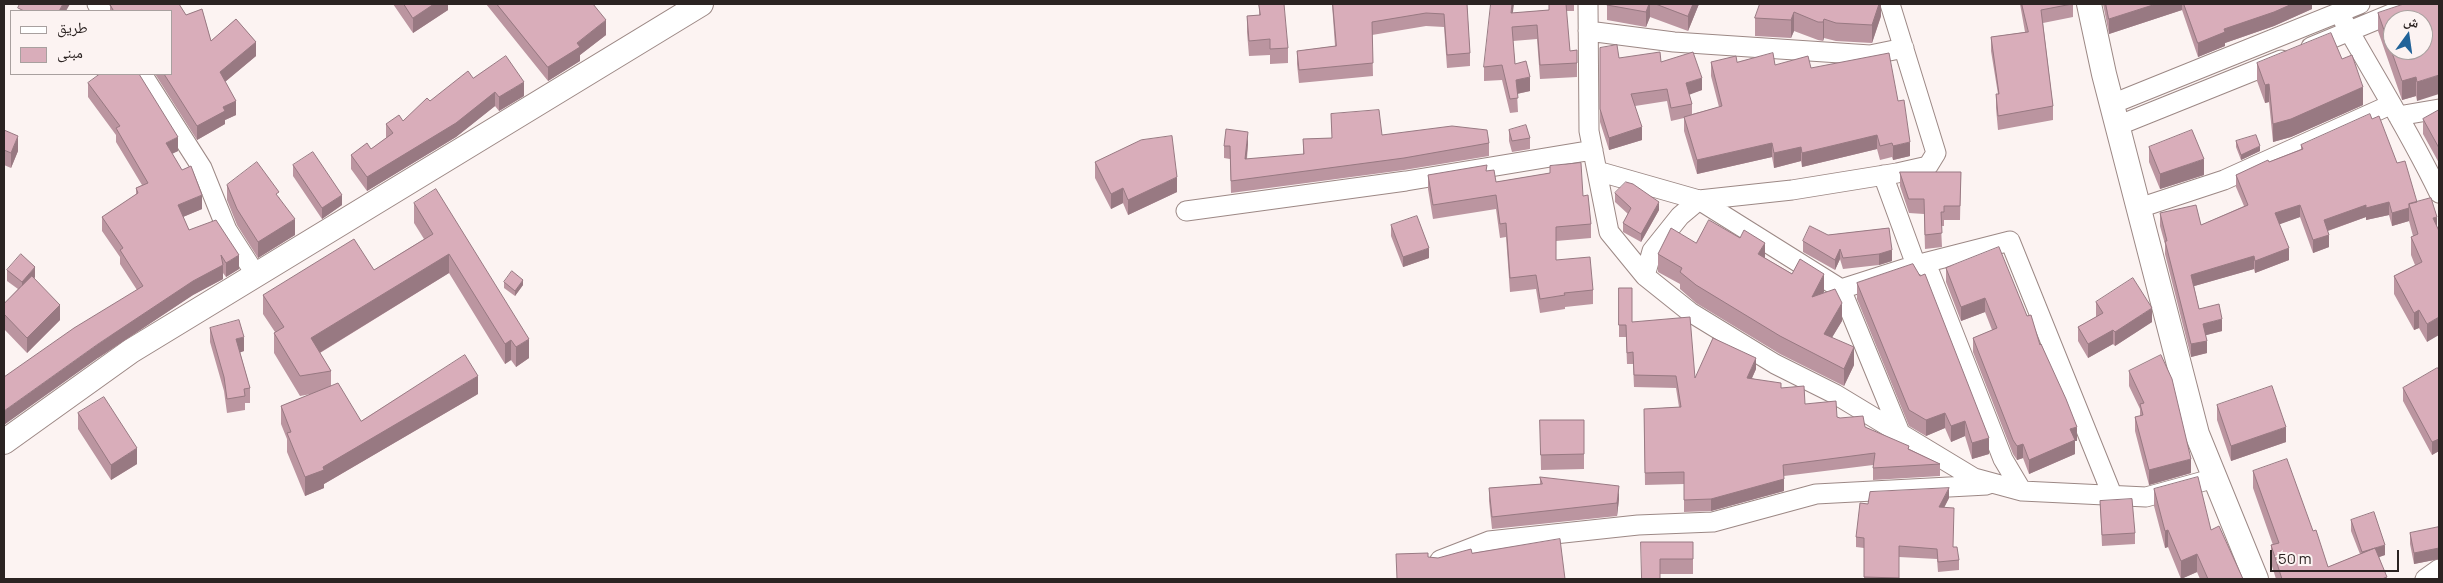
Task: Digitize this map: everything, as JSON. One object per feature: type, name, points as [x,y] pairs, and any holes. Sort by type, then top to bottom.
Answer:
[{"type":"main road","points":[[4,442],[131,351],[701,4]]},
{"type":"main road","points":[[2088,4],[2114,115],[2197,434],[2256,579]]},
{"type":"street","points":[[1588,4],[1589,131],[1609,232],[1645,276],[1690,312],[1775,364],[1835,394],[1974,478],[2022,491],[2146,498],[2215,478]]},
{"type":"street","points":[[1645,276],[1652,251],[1680,216],[1699,200],[1792,190],[1928,166],[1936,153],[1890,4]]},
{"type":"street","points":[[2114,115],[2336,8],[2360,4]]},
{"type":"street","points":[[2114,115],[2349,32],[2415,4]]},
{"type":"street","points":[[2336,8],[2394,111],[2415,142],[2439,193]]},
{"type":"street","points":[[1588,31],[1674,42],[1860,54],[1904,48]]},
{"type":"street","points":[[143,75],[202,168],[228,230],[256,275]]},
{"type":"street","points":[[2138,208],[2224,180],[2394,111],[2439,109]]},
{"type":"street","points":[[1186,211],[1406,181],[1593,150]]},
{"type":"street","points":[[1597,171],[1699,200],[1840,289],[1901,434]]},
{"type":"street","points":[[1883,175],[2003,459],[2022,491]]},
{"type":"street","points":[[1840,289],[1921,264],[2010,241],[2113,497]]},
{"type":"street","points":[[1439,561],[1489,541],[1638,525],[1713,522],[1816,494],[1997,484]]},
{"type":"street","points":[[2426,579],[2439,569]]},
{"type":"building","points":[[20,4],[63,4],[60,10],[22,10],[18,8]]},
{"type":"building","points":[[110,4],[179,4],[186,15],[202,9],[211,41],[236,19],[256,42],[220,72],[236,101],[223,107],[225,111],[197,126],[165,75],[172,75],[172,10],[113,10]]},
{"type":"building","points":[[404,4],[434,4],[413,18]]},
{"type":"building","points":[[497,4],[593,4],[606,20],[577,43],[580,47],[548,67]]},
{"type":"building","points":[[1259,4],[1284,4],[1288,48],[1270,49],[1270,39],[1249,41],[1247,16],[1260,15]]},
{"type":"building","points":[[1333,4],[1467,4],[1470,53],[1447,55],[1444,14],[1426,13],[1372,22],[1373,63],[1299,70],[1297,51],[1336,46]]},
{"type":"building","points":[[1491,4],[1512,4],[1511,13],[1549,10],[1549,4],[1566,4],[1570,51],[1577,50],[1577,63],[1540,65],[1537,25],[1512,27],[1515,64],[1526,61],[1530,77],[1516,80],[1518,98],[1510,99],[1502,65],[1484,67]]},
{"type":"building","points":[[1607,4],[1649,4],[1646,12]]},
{"type":"building","points":[[1656,4],[1693,4],[1688,16]]},
{"type":"building","points":[[1760,4],[1879,4],[1872,25],[1836,23],[1824,19],[1823,22],[1818,22],[1794,12],[1791,20],[1755,18]]},
{"type":"building","points":[[2022,4],[2072,4],[2041,10],[2053,106],[1998,116],[1996,94],[1999,94],[1991,37],[2028,32]]},
{"type":"building","points":[[2106,4],[2156,4],[2109,19]]},
{"type":"building","points":[[2184,4],[2292,4],[2224,29],[2225,32],[2198,43]]},
{"type":"building","points":[[2404,4],[2439,4],[2439,75],[2417,82],[2416,77],[2402,81],[2395,60],[2433,60],[2433,10],[2387,10]]},
{"type":"building","points":[[2383,11],[2383,27],[2378,13]]},
{"type":"building","points":[[2331,33],[2342,59],[2352,55],[2363,87],[2291,119],[2273,124],[2269,84],[2265,85],[2257,63]]},
{"type":"building","points":[[1617,45],[1619,58],[1660,52],[1661,62],[1693,52],[1702,78],[1686,83],[1692,104],[1671,108],[1667,89],[1631,94],[1642,127],[1609,138],[1600,109],[1600,48]]},
{"type":"building","points":[[1773,53],[1775,65],[1808,56],[1811,68],[1889,53],[1898,101],[1904,100],[1910,142],[1893,146],[1892,143],[1880,146],[1877,135],[1802,153],[1801,147],[1774,153],[1772,143],[1697,160],[1684,117],[1722,106],[1711,62],[1736,56],[1737,62]]},
{"type":"building","points":[[506,56],[524,82],[499,97],[495,92],[456,123],[367,177],[351,155],[367,143],[371,149],[393,133],[386,124],[399,115],[403,121],[427,98],[430,101],[468,71],[473,78]]},
{"type":"building","points":[[99,75],[140,75],[178,137],[166,143],[182,170],[191,166],[202,195],[178,205],[189,230],[216,220],[239,255],[226,263],[221,255],[223,265],[193,281],[98,344],[4,411],[4,377],[74,328],[143,286],[120,250],[123,248],[102,217],[138,193],[136,188],[148,183],[116,128],[120,126],[88,83]]},
{"type":"building","points":[[1379,110],[1382,135],[1452,126],[1487,130],[1489,143],[1404,158],[1231,181],[1230,146],[1224,146],[1226,129],[1248,132],[1245,159],[1304,154],[1303,139],[1332,138],[1331,114]]},
{"type":"building","points":[[2439,110],[2439,148],[2423,119]]},
{"type":"building","points":[[2370,114],[2372,119],[2379,116],[2397,163],[2405,161],[2417,202],[2409,204],[2409,208],[2392,213],[2389,202],[2366,208],[2366,205],[2324,220],[2329,235],[2313,240],[2300,205],[2275,213],[2289,248],[2255,261],[2254,256],[2191,275],[2199,309],[2219,304],[2222,319],[2203,324],[2207,341],[2191,344],[2165,241],[2167,241],[2160,213],[2196,205],[2201,225],[2248,205],[2236,175],[2268,160],[2269,162],[2303,149],[2301,145]]},
{"type":"building","points":[[1526,125],[1530,138],[1512,141],[1509,130]]},
{"type":"building","points":[[4,130],[18,136],[11,153],[4,150]]},
{"type":"building","points":[[2192,130],[2204,159],[2160,174],[2149,147]]},
{"type":"building","points":[[2256,135],[2260,146],[2241,155],[2236,141]]},
{"type":"building","points":[[1172,136],[1177,177],[1128,200],[1123,188],[1111,194],[1095,162],[1141,140]]},
{"type":"building","points":[[313,152],[342,195],[322,208],[293,165]]},
{"type":"building","points":[[257,162],[279,192],[276,194],[295,219],[258,242],[237,209],[227,185]]},
{"type":"building","points":[[1581,163],[1583,196],[1588,195],[1591,224],[1556,227],[1556,260],[1590,257],[1593,290],[1564,293],[1565,295],[1540,299],[1536,275],[1510,278],[1506,223],[1500,224],[1496,195],[1433,205],[1428,175],[1487,165],[1486,171],[1494,170],[1496,182],[1550,173],[1550,166]]},
{"type":"building","points":[[1900,172],[1961,172],[1960,206],[1944,206],[1944,212],[1941,212],[1942,233],[1925,235],[1924,199],[1909,199]]},
{"type":"building","points":[[1626,182],[1633,184],[1659,202],[1641,234],[1623,223],[1631,208],[1615,193]]},
{"type":"building","points":[[436,189],[529,339],[516,347],[511,340],[505,344],[449,254],[311,338],[331,371],[300,376],[274,333],[284,327],[263,295],[354,239],[374,270],[433,234],[414,203]]},
{"type":"building","points":[[2431,198],[2437,217],[2433,218],[2439,231],[2439,317],[2427,324],[2419,310],[2414,313],[2394,276],[2422,262],[2411,237],[2418,234],[2409,204]]},
{"type":"building","points":[[1417,216],[1429,248],[1403,257],[1391,225]]},
{"type":"building","points":[[1709,220],[1740,238],[1744,230],[1765,243],[1758,254],[1792,274],[1800,259],[1824,274],[1812,297],[1835,289],[1842,303],[1824,334],[1854,347],[1844,369],[1780,336],[1696,285],[1680,272],[1682,268],[1658,254],[1671,228],[1696,243]]},
{"type":"building","points":[[1810,226],[1828,235],[1889,228],[1892,250],[1879,254],[1843,258],[1840,249],[1835,260],[1803,241]]},
{"type":"building","points":[[1999,247],[2027,316],[2031,315],[2040,345],[2077,427],[2070,429],[2075,440],[2029,460],[2023,444],[2017,446],[2013,440],[1973,338],[1997,328],[1985,298],[1961,307],[1946,268]]},
{"type":"building","points":[[21,254],[35,267],[22,282],[7,270]]},
{"type":"building","points":[[1913,264],[1920,276],[1925,274],[1989,438],[1972,443],[1965,421],[1951,426],[1945,413],[1926,420],[1909,410],[1857,283]]},
{"type":"building","points":[[512,271],[523,280],[515,291],[504,282]]},
{"type":"building","points":[[32,276],[60,305],[27,338],[4,314],[4,304]]},
{"type":"building","points":[[2133,278],[2152,308],[2115,332],[2113,330],[2088,344],[2078,327],[2103,313],[2096,302]]},
{"type":"building","points":[[1619,288],[1632,288],[1632,322],[1690,317],[1695,378],[1713,338],[1756,358],[1747,378],[1781,383],[1781,388],[1804,386],[1805,404],[1836,401],[1837,417],[1863,416],[1865,427],[1909,446],[1908,449],[1940,464],[1873,468],[1875,453],[1783,465],[1784,479],[1711,499],[1684,500],[1684,472],[1645,473],[1644,409],[1681,407],[1676,376],[1634,375],[1633,352],[1627,353],[1626,325],[1619,325]]},
{"type":"building","points":[[239,320],[244,337],[236,339],[250,388],[244,389],[245,396],[227,399],[224,377],[210,328]]},
{"type":"building","points":[[465,355],[478,376],[323,467],[324,470],[305,477],[287,433],[291,432],[281,406],[338,383],[361,421]]},
{"type":"building","points":[[2161,355],[2172,379],[2191,459],[2149,470],[2135,417],[2143,415],[2140,404],[2144,403],[2129,371]]},
{"type":"building","points":[[2439,368],[2439,439],[2432,442],[2403,388]]},
{"type":"building","points":[[2272,386],[2286,427],[2231,446],[2217,405]]},
{"type":"building","points":[[104,397],[137,448],[111,465],[78,413]]},
{"type":"building","points":[[1540,420],[1584,420],[1584,454],[1541,455]]},
{"type":"building","points":[[2287,459],[2313,531],[2316,530],[2328,567],[2375,548],[2387,577],[2382,579],[2282,579],[2271,545],[2279,543],[2253,471]]},
{"type":"building","points":[[1540,477],[1619,486],[1617,503],[1492,517],[1489,488],[1542,484]]},
{"type":"building","points":[[2198,477],[2211,530],[2219,526],[2243,579],[2208,579],[2197,554],[2181,561],[2168,530],[2165,531],[2154,489]]},
{"type":"building","points":[[1949,488],[1939,507],[1954,508],[1953,547],[1957,547],[1959,560],[1938,562],[1937,549],[1899,546],[1899,578],[1864,577],[1864,538],[1856,537],[1860,503],[1868,504],[1870,492]]},
{"type":"building","points":[[2132,499],[2135,533],[2102,535],[2100,501]]},
{"type":"building","points":[[2374,512],[2385,545],[2362,552],[2351,520]]},
{"type":"building","points":[[2439,527],[2439,548],[2414,553],[2410,533]]},
{"type":"building","points":[[1560,539],[1565,579],[1397,579],[1396,554],[1428,553],[1428,557],[1438,558],[1471,549],[1472,553]]},
{"type":"building","points":[[1641,542],[1693,542],[1693,559],[1660,559],[1660,579],[1642,579]]}]
